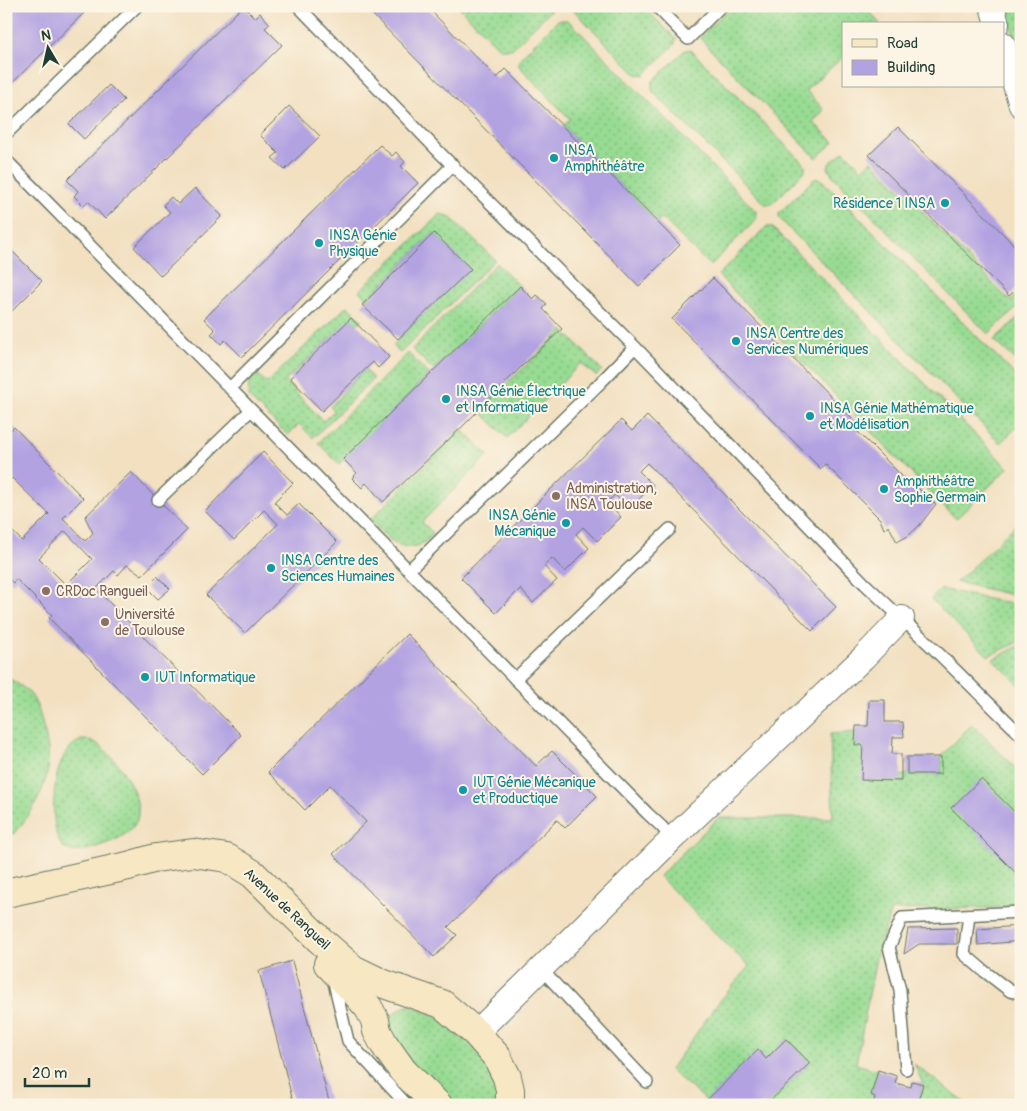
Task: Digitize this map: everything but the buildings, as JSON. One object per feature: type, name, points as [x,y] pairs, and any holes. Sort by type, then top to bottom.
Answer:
[{"type":"street","points":[[992,6],[996,22]]},
{"type":"street","points":[[1004,47],[1021,105]]},
{"type":"street","points":[[476,1033],[541,969],[619,897],[672,839],[863,658],[902,618]]},
{"type":"street","name":"Avenue de Rangueil","points":[[6,893],[156,858],[193,853],[227,858],[253,874],[320,940],[354,969],[384,984],[442,1004],[476,1033],[497,1058],[507,1077],[510,1090],[510,1105]]},
{"type":"street","name":"Avenue de Rangueil","points":[[6,911],[159,873],[190,869],[224,874],[250,891],[354,991],[368,1007],[375,1020],[376,1031],[403,1071],[438,1105]]},
{"type":"street","points":[[375,1020],[386,1002],[395,997],[413,993]]},
{"type":"lane","points":[[6,134],[137,6]]},
{"type":"lane","points":[[298,6],[453,165],[635,347],[865,584],[1021,735]]},
{"type":"lane","points":[[656,6],[688,39],[721,6]]},
{"type":"lane","points":[[6,160],[672,839]]},
{"type":"lane","points":[[230,388],[453,165]]},
{"type":"lane","points":[[409,570],[635,347]]},
{"type":"lane","points":[[158,500],[251,410]]},
{"type":"lane","points":[[515,679],[670,529]]},
{"type":"lane","points":[[906,1069],[900,990],[889,947],[902,918],[1021,912]]},
{"type":"lane","points":[[969,915],[964,954],[1010,991],[1021,993]]},
{"type":"lane","points":[[330,967],[348,1041],[407,1105]]},
{"type":"lane","points":[[541,969],[647,1082]]},
{"type":"green space","points":[[458,6],[550,6],[550,11],[512,49],[500,49]]},
{"type":"green space","points":[[570,6],[643,6],[676,39],[675,44],[644,75],[636,74]]},
{"type":"green space","points":[[730,6],[865,6],[878,22],[842,22],[842,58],[806,90],[824,110],[813,122],[834,142],[816,158],[700,38]]},
{"type":"green space","points":[[1005,6],[1021,6],[1021,58]]},
{"type":"green space","points":[[558,20],[568,20],[756,211],[756,220],[710,266],[662,218],[657,222],[563,126],[570,119],[519,66],[519,59]]},
{"type":"green space","points":[[690,49],[805,165],[805,171],[772,204],[765,204],[652,91],[652,82],[684,51]]},
{"type":"green space","points":[[844,151],[862,169],[871,160],[1010,301],[1021,291],[1021,304],[988,334],[833,176],[828,168],[829,164]]},
{"type":"green space","points":[[814,179],[821,179],[1021,381],[1021,423],[1000,443],[779,218],[779,213]]},
{"type":"green space","points":[[440,214],[449,216],[495,260],[400,353],[393,345],[470,269],[434,233],[367,299],[359,291]]},
{"type":"green space","points":[[766,227],[772,227],[1008,468],[956,519],[718,275]]},
{"type":"green space","points":[[497,263],[520,286],[433,370],[412,349]]},
{"type":"green space","points":[[347,306],[362,320],[357,324],[351,319],[285,381],[323,421],[334,411],[330,407],[365,369],[373,379],[313,438],[299,424],[288,435],[248,397],[248,365],[267,383]]},
{"type":"green space","points":[[1021,315],[1021,352],[1016,360],[994,340]]},
{"type":"green space","points":[[563,330],[602,370],[596,376],[581,363],[507,438],[479,410]]},
{"type":"green space","points":[[408,353],[429,374],[339,464],[318,443]]},
{"type":"green space","points":[[461,429],[488,455],[422,522],[434,534],[417,546],[410,547],[397,544],[385,536],[370,520]]},
{"type":"green space","points":[[1021,520],[1021,597],[956,582],[960,579]]},
{"type":"green space","points":[[941,589],[1021,606],[1021,641],[988,656],[931,599]]},
{"type":"green space","points":[[1021,645],[1021,687],[993,659]]},
{"type":"green space","points":[[6,676],[26,690],[35,702],[46,737],[49,758],[46,779],[38,799],[21,826],[6,841]]},
{"type":"green space","points":[[972,724],[1021,774],[1021,907],[891,910],[876,958],[856,1064],[878,1070],[871,1095],[884,1105],[771,1105],[769,1102],[810,1063],[787,1039],[766,1059],[758,1051],[707,1101],[670,1070],[718,1003],[750,966],[659,876],[718,818],[833,818],[830,734],[856,732],[900,776],[907,774],[941,774],[941,757]]},
{"type":"green space","points":[[81,740],[89,740],[96,743],[112,757],[128,779],[134,792],[138,815],[135,824],[122,836],[111,842],[89,849],[74,851],[63,847],[56,834],[54,795],[59,768],[63,759],[70,748]]},
{"type":"green space","points":[[409,1005],[441,1019],[469,1043],[491,1072],[496,1082],[500,1105],[451,1105],[414,1069],[387,1023],[396,1011]]},
{"type":"green space","points":[[914,1064],[968,1105],[917,1105],[923,1084]]},
{"type":"place","name":"INSA Amphithéâtre","points":[[554,158]]},
{"type":"place","name":"Résidence 1 INSA","points":[[945,203]]},
{"type":"place","name":"INSA Génie Physique","points":[[319,243]]},
{"type":"place","name":"INSA Centre des Services Numériques","points":[[736,341]]},
{"type":"place","name":"INSA Génie Électrique et Informatique","points":[[446,399]]},
{"type":"place","name":"INSA Génie Mathématique et Modélisation","points":[[810,416]]},
{"type":"place","name":"Amphithéâtre Sophie Germain","points":[[884,489]]},
{"type":"place","name":"Administration, INSA Toulouse","points":[[556,496]]},
{"type":"place","name":"INSA Génie Mécanique","points":[[566,523]]},
{"type":"place","name":"INSA Centre des Sciences Humaines","points":[[271,568]]},
{"type":"place","name":"CRDoc Rangueil","points":[[46,591]]},
{"type":"place","name":"Université de Toulouse","points":[[105,622]]},
{"type":"place","name":"IUT Informatique","points":[[145,677]]},
{"type":"place","name":"IUT Génie Mécanique et Productique","points":[[463,790]]}]
